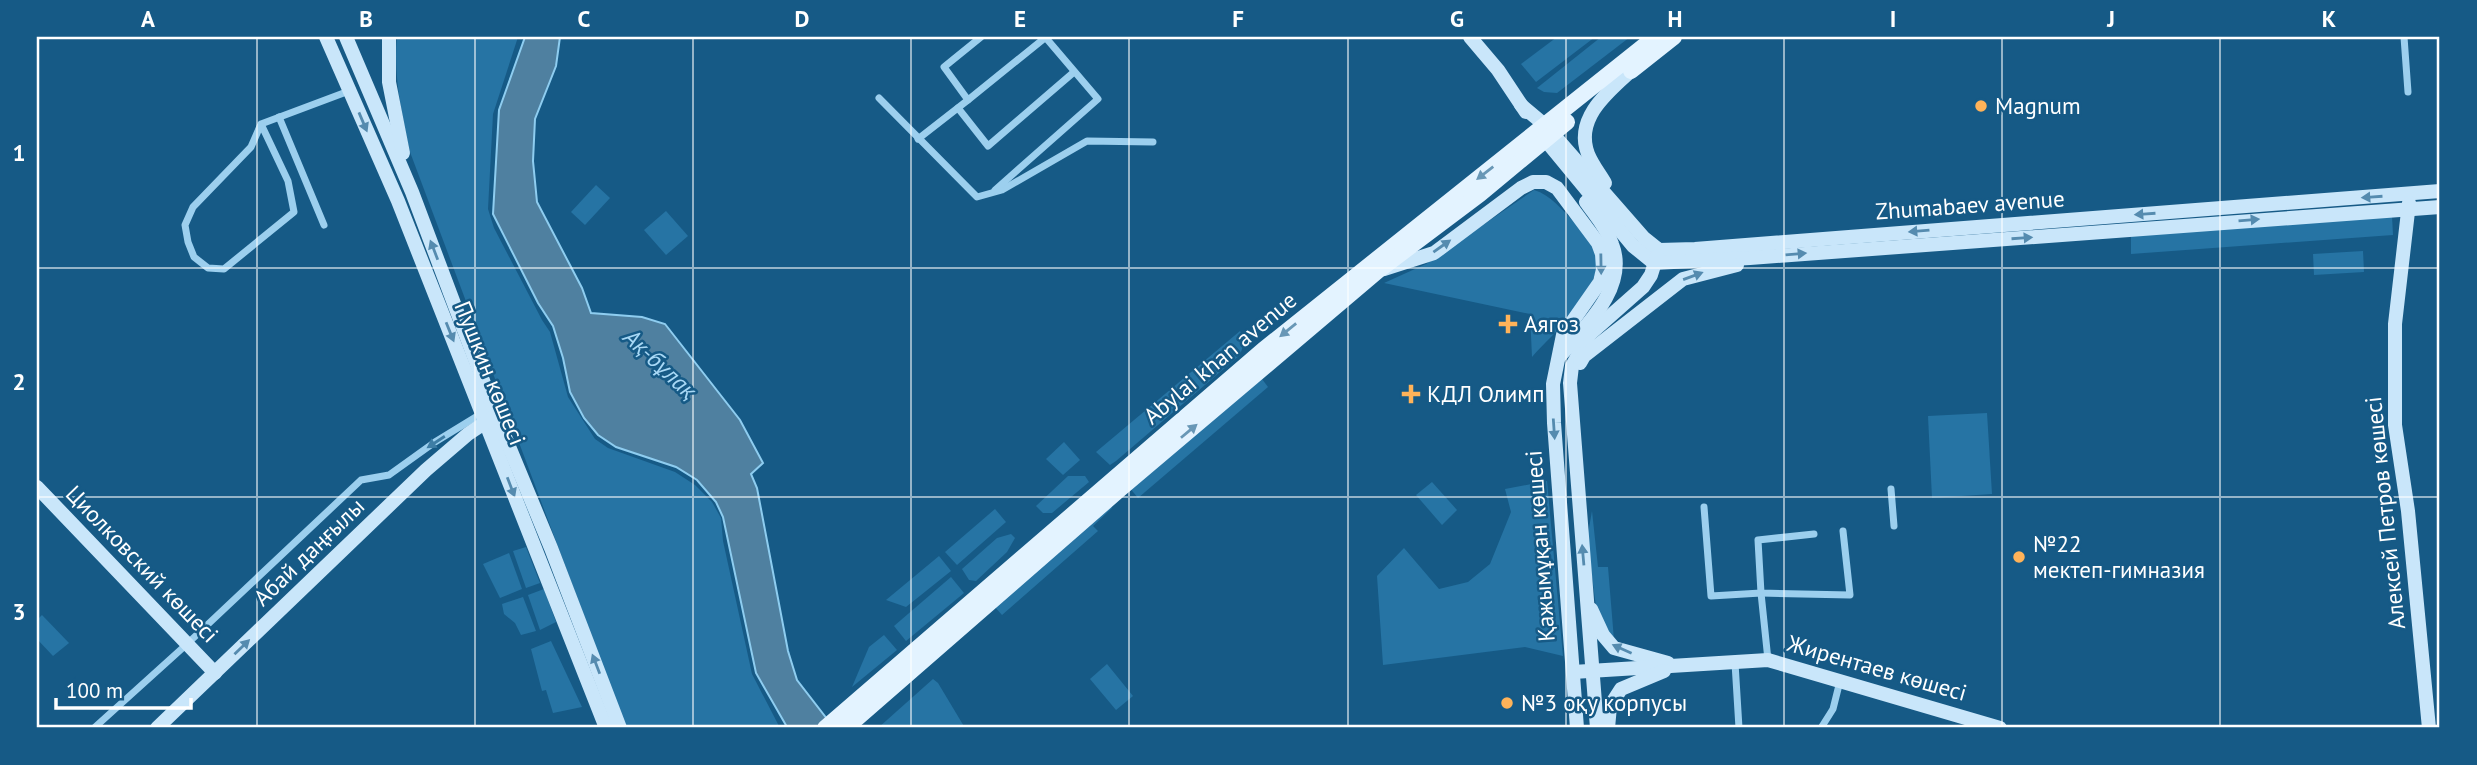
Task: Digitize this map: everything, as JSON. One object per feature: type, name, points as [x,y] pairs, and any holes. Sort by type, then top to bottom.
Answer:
[{"type":"main road","name":"Пушкин көшесі","points":[[326,37],[490,414],[620,728]]},
{"type":"main road","name":"Пушкин көшесі","points":[[346,37],[412,192],[490,414],[606,728]]},
{"type":"main road","points":[[389,37],[389,82],[412,192]]},
{"type":"main road","points":[[1470,37],[1498,70],[1521,105],[1616,206],[1657,256]]},
{"type":"main road","name":"Abylai khan avenue","points":[[825,728],[856,711],[1379,270],[1546,133],[1655,37]]},
{"type":"main road","name":"Abylai khan avenue","points":[[856,711],[1263,350],[1373,260],[1674,37]]},
{"type":"main road","points":[[1616,206],[1589,155],[1585,143],[1586,130],[1588,119],[1595,108],[1632,70]]},
{"type":"main road","points":[[1546,133],[1572,171],[1633,246],[1657,256]]},
{"type":"main road","points":[[1556,361],[1609,295],[1616,267],[1612,244],[1605,229],[1575,186],[1572,171]]},
{"type":"main road","name":"Қажымұқан көшесі","points":[[1379,270],[1434,253],[1521,188],[1533,182],[1546,182],[1557,188],[1598,243],[1603,269],[1601,282],[1563,335],[1553,384],[1577,728]]},
{"type":"main road","name":"Zhumabaev avenue","points":[[1657,256],[1750,258],[2409,202],[2440,191]]},
{"type":"main road","name":"Zhumabaev avenue","points":[[1657,256],[1695,249],[2409,202],[2440,207]]},
{"type":"main road","name":"Алексей Петров көшесі","points":[[2409,202],[2395,324],[2395,425],[2408,510],[2428,728]]},
{"type":"main road","points":[[1556,361],[1643,287],[1651,275],[1657,256]]},
{"type":"main road","points":[[1570,383],[1584,356],[1683,279],[1739,264],[1750,258]]},
{"type":"main road","points":[[1570,383],[1572,366],[1589,335]]},
{"type":"main road","name":"Қажымұқан көшесі","points":[[1570,383],[1597,728]]},
{"type":"main road","name":"Абай даңғылы","points":[[157,728],[426,470],[490,414]]},
{"type":"main road","name":"Циолковский көшесі","points":[[37,487],[215,673]]},
{"type":"main road","points":[[1587,598],[1603,635],[1614,648],[1679,666]]},
{"type":"main road","name":"Жирентаев көшесі","points":[[1573,672],[1768,660],[2000,728]]},
{"type":"main road","points":[[1608,728],[1610,706],[1621,690],[1679,666]]},
{"type":"main road","points":[[846,728],[856,711]]},
{"type":"street","points":[[968,100],[944,67],[981,37]]},
{"type":"street","points":[[918,139],[1046,37],[1098,99],[992,192]]},
{"type":"street","points":[[2404,37],[2408,92]]},
{"type":"street","points":[[958,108],[988,146],[1074,72]]},
{"type":"street","points":[[261,124],[288,181],[294,212],[224,269],[208,268],[194,257],[188,242],[185,225],[193,207],[251,147],[261,124],[349,91]]},
{"type":"street","points":[[879,98],[977,197],[1002,190],[1087,141],[1153,142]]},
{"type":"street","points":[[279,117],[324,225]]},
{"type":"street","points":[[94,728],[187,645],[361,480],[389,475],[435,442],[490,414]]},
{"type":"street","points":[[1891,489],[1894,526]]},
{"type":"street","points":[[1704,507],[1711,596],[1761,593],[1850,596],[1843,531]]},
{"type":"street","points":[[1768,660],[1758,540],[1814,534]]},
{"type":"street","points":[[1735,663],[1739,728]]},
{"type":"street","points":[[1821,728],[1833,709],[1840,681]]},
{"type":"shaded area","points":[[397,37],[518,37],[493,114],[488,209],[494,228],[550,332],[568,397],[595,439],[608,448],[675,472],[695,485],[712,502],[721,518],[723,541],[752,674],[780,728],[626,728],[410,152],[397,80]]},
{"type":"shaded area","points":[[1557,37],[1595,37],[1536,82],[1521,64]]},
{"type":"shaded area","points":[[1601,37],[1630,37],[1557,93],[1544,92],[1537,88]]},
{"type":"shaded area","points":[[596,185],[610,198],[585,225],[571,212]]},
{"type":"shaded area","points":[[1534,190],[1551,199],[1592,242],[1596,264],[1593,279],[1577,308],[1532,357],[1530,314],[1384,283],[1426,264]]},
{"type":"shaded area","points":[[666,211],[688,236],[666,255],[644,230]]},
{"type":"shaded area","points":[[2392,216],[2393,235],[2131,254],[2131,235]]},
{"type":"shaded area","points":[[2363,251],[2364,272],[2314,275],[2313,254]]},
{"type":"shaded area","points":[[1240,331],[1245,340],[1240,355],[1116,461],[1110,465],[1096,452]]},
{"type":"shaded area","points":[[1262,379],[1268,387],[1138,498],[1129,487]]},
{"type":"shaded area","points":[[1987,413],[1992,494],[1932,498],[1928,416]]},
{"type":"shaded area","points":[[1064,442],[1080,460],[1063,475],[1046,459]]},
{"type":"shaded area","points":[[1068,476],[1085,476],[1089,482],[1052,513],[1043,513],[1036,506]]},
{"type":"shaded area","points":[[1547,481],[1563,656],[1525,647],[1383,665],[1377,576],[1404,548],[1439,589],[1468,582],[1490,564],[1511,512],[1505,489]]},
{"type":"shaded area","points":[[1432,482],[1457,510],[1442,525],[1416,495]]},
{"type":"shaded area","points":[[1108,503],[1112,508],[1093,526],[1098,531],[1002,615],[994,606]]},
{"type":"shaded area","points":[[995,509],[1006,522],[957,565],[945,552]]},
{"type":"shaded area","points":[[1592,511],[1598,567],[1608,567],[1614,640],[1597,614],[1587,539]]},
{"type":"shaded area","points":[[1011,534],[1015,538],[1007,552],[976,581],[969,580],[962,569],[997,538]]},
{"type":"shaded area","points":[[526,547],[540,583],[526,588],[513,551]]},
{"type":"shaded area","points":[[509,553],[522,589],[500,598],[483,564]]},
{"type":"shaded area","points":[[939,556],[951,571],[906,607],[886,600]]},
{"type":"shaded area","points":[[951,577],[964,593],[906,641],[894,626]]},
{"type":"shaded area","points":[[544,589],[556,622],[540,630],[528,595]]},
{"type":"shaded area","points":[[523,597],[536,631],[521,635],[515,623],[504,614],[502,604]]},
{"type":"shaded area","points":[[42,615],[69,643],[53,656],[37,639],[37,620]]},
{"type":"shaded area","points":[[884,635],[897,650],[852,687],[869,647]]},
{"type":"shaded area","points":[[551,641],[582,707],[553,713],[546,690],[542,691],[531,649]]},
{"type":"shaded area","points":[[1107,664],[1133,696],[1116,710],[1090,679]]},
{"type":"shaded area","points":[[933,679],[965,728],[878,728]]},
{"type":"water","name":"Ақ-бұлақ","points":[[525,37],[560,37],[556,66],[535,119],[533,161],[537,202],[582,288],[591,313],[642,317],[665,324],[740,420],[763,463],[751,474],[757,488],[788,651],[797,680],[834,728],[787,727],[756,673],[723,517],[716,502],[697,480],[676,467],[616,447],[598,435],[584,418],[570,392],[553,326],[538,303],[493,214],[499,110]]},
{"type":"place","name":"Magnum","points":[[1981,106]]},
{"type":"place","name":"Аягоз","points":[[1508,324]]},
{"type":"place","name":"КДЛ Олимп","points":[[1411,394]]},
{"type":"place","name":"№22 мектеп-гимназия","points":[[2019,557]]},
{"type":"place","name":"№3 оқу корпусы","points":[[1507,703]]}]
